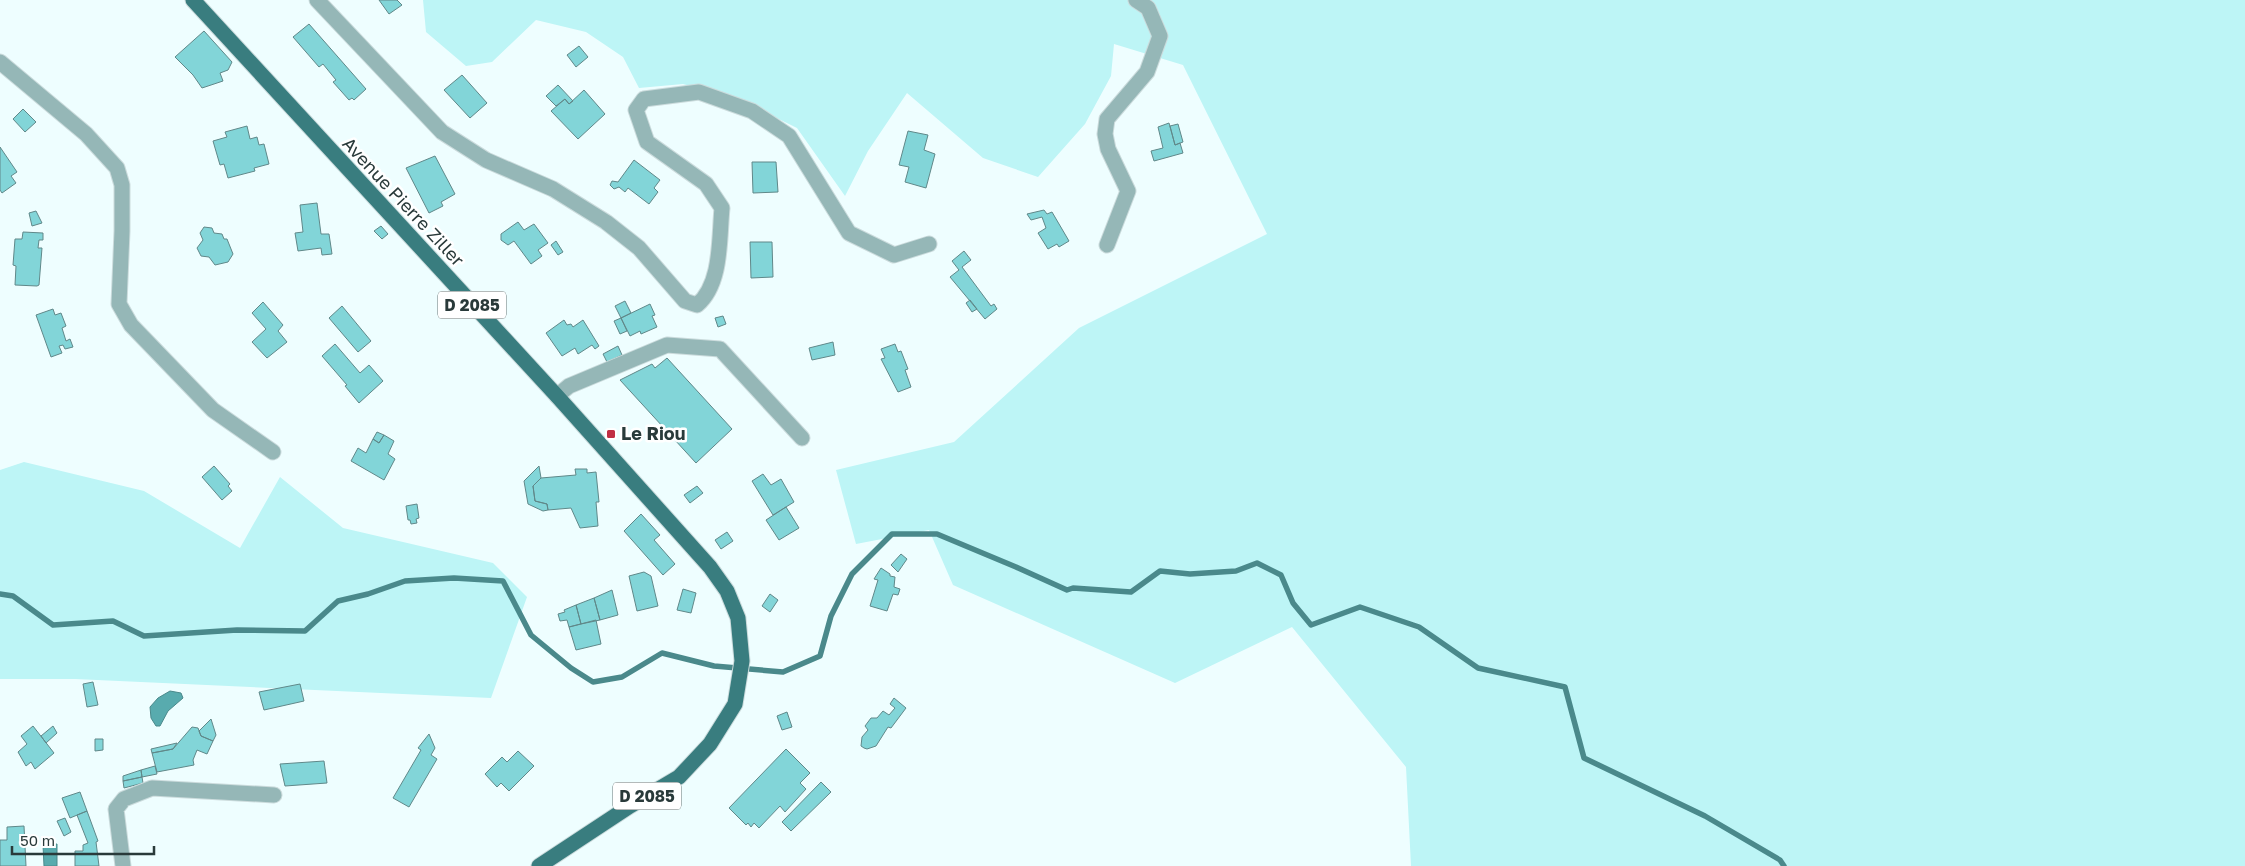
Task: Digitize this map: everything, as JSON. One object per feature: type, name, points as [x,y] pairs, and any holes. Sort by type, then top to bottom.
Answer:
[{"type":"main road","name":"Avenue Pierre Ziller","points":[[193,0],[557,396],[710,567],[727,591],[738,618],[742,661],[735,704],[710,744],[679,777],[630,806],[539,866]]},
{"type":"street","points":[[318,0],[442,132],[486,160],[552,188],[606,222],[639,248],[685,301],[697,305],[704,299],[716,271],[722,208],[706,184],[646,142],[636,110],[644,99],[699,92],[752,112],[788,136],[849,233],[894,255],[929,244]]},
{"type":"street","points":[[1106,245],[1128,191],[1108,149],[1105,134],[1107,120],[1147,72],[1160,36],[1148,8],[1136,0]]},
{"type":"street","points":[[0,62],[86,134],[117,168],[122,185],[118,304],[131,325],[213,410],[273,452]]},
{"type":"street","points":[[557,396],[568,386],[667,345],[720,349],[802,438]]},
{"type":"street","points":[[123,866],[116,808],[124,799],[152,788],[274,795]]},
{"type":"shaded area","points":[[423,0],[2245,0],[2245,866],[1411,866],[1406,767],[1292,627],[1175,683],[953,585],[929,530],[856,544],[836,470],[954,442],[1079,328],[1267,234],[1183,65],[1114,44],[1111,76],[1085,124],[1038,177],[983,158],[907,93],[868,151],[845,196],[797,128],[742,101],[683,84],[639,88],[623,57],[586,32],[536,20],[492,62],[466,66],[426,32]]},
{"type":"shaded area","points":[[24,462],[144,491],[240,548],[280,477],[343,528],[493,563],[527,597],[491,698],[75,679],[0,679],[0,470]]},
{"type":"shaded area","points":[[170,691],[181,693],[183,698],[168,711],[160,726],[156,726],[151,718],[150,707],[158,698]]},
{"type":"shaded area","points":[[57,844],[57,866],[44,866],[43,845]]},
{"type":"building","points":[[379,0],[397,0],[402,5],[389,14]]},
{"type":"building","points":[[309,24],[366,89],[354,100],[352,98],[349,100],[333,82],[336,80],[323,64],[319,67],[293,37]]},
{"type":"building","points":[[204,31],[232,62],[228,70],[220,73],[223,81],[202,88],[193,75],[175,57]]},
{"type":"building","points":[[579,46],[588,57],[576,67],[567,55]]},
{"type":"building","points":[[462,75],[487,103],[470,118],[444,90]]},
{"type":"building","points":[[558,85],[573,101],[569,104],[565,99],[556,106],[546,96]]},
{"type":"building","points":[[584,90],[605,114],[578,139],[551,111],[565,99],[569,104]]},
{"type":"building","points":[[23,109],[36,122],[25,132],[13,119]]},
{"type":"building","points":[[1169,123],[1175,145],[1180,143],[1183,153],[1154,161],[1151,151],[1163,148],[1158,127]]},
{"type":"building","points":[[1178,124],[1183,142],[1175,145],[1170,126]]},
{"type":"building","points":[[247,126],[250,139],[257,137],[259,145],[264,144],[269,164],[254,168],[255,171],[228,178],[224,164],[220,165],[213,141],[227,137],[225,132]]},
{"type":"building","points":[[908,131],[928,135],[924,150],[935,154],[926,188],[905,182],[909,167],[899,165]]},
{"type":"building","points":[[0,147],[17,172],[11,176],[16,183],[2,193],[0,190]]},
{"type":"building","points":[[435,156],[455,194],[441,202],[443,206],[429,213],[406,168]]},
{"type":"building","points":[[634,160],[660,180],[654,188],[658,192],[649,204],[628,188],[625,192],[619,187],[614,189],[610,185],[612,181],[618,182]]},
{"type":"building","points":[[752,162],[776,162],[778,192],[753,193]]},
{"type":"building","points":[[317,203],[321,234],[329,234],[332,254],[322,255],[321,248],[298,251],[295,233],[303,232],[300,205]]},
{"type":"building","points":[[1044,210],[1047,214],[1052,212],[1069,241],[1059,247],[1057,244],[1048,249],[1038,233],[1046,228],[1042,217],[1031,220],[1027,214]]},
{"type":"building","points":[[36,211],[42,223],[32,226],[29,213]]},
{"type":"building","points":[[518,222],[524,230],[534,224],[548,243],[538,250],[542,256],[531,264],[514,241],[508,245],[501,240],[501,234]]},
{"type":"building","points":[[381,226],[388,234],[382,239],[374,231]]},
{"type":"building","points":[[204,227],[212,228],[214,233],[222,234],[224,239],[227,239],[233,254],[228,262],[215,265],[209,257],[201,256],[197,248],[203,240],[200,233]]},
{"type":"building","points":[[23,232],[43,233],[43,240],[39,240],[38,248],[42,248],[39,285],[37,286],[15,285],[16,266],[13,265],[15,239],[22,239]]},
{"type":"building","points":[[556,241],[563,252],[558,255],[551,245]]},
{"type":"building","points":[[750,242],[772,242],[773,277],[751,278]]},
{"type":"building","points":[[964,251],[971,260],[962,267],[991,306],[994,304],[997,309],[985,319],[950,277],[959,270],[952,261]]},
{"type":"building","points":[[970,300],[977,309],[972,312],[966,303]]},
{"type":"building","points":[[625,301],[631,313],[621,318],[615,306]]},
{"type":"building","points":[[263,302],[283,325],[278,331],[287,342],[267,358],[252,342],[266,329],[252,313]]},
{"type":"building","points":[[650,304],[655,315],[652,316],[657,327],[641,334],[640,331],[630,336],[621,318]]},
{"type":"building","points":[[342,306],[371,341],[358,352],[329,318]]},
{"type":"building","points":[[53,309],[55,315],[61,313],[66,326],[62,328],[66,341],[70,339],[73,347],[65,349],[63,345],[59,346],[62,353],[51,357],[36,315]]},
{"type":"building","points":[[723,316],[726,324],[718,327],[715,318]]},
{"type":"building","points":[[621,318],[627,331],[620,334],[614,321]]},
{"type":"building","points":[[564,320],[567,325],[571,324],[573,327],[583,320],[599,346],[595,349],[592,345],[578,354],[575,348],[562,356],[546,333]]},
{"type":"building","points":[[833,342],[835,355],[812,360],[809,348]]},
{"type":"building","points":[[335,344],[360,373],[369,365],[383,381],[359,403],[345,386],[347,385],[322,356]]},
{"type":"building","points":[[895,344],[898,352],[901,351],[908,369],[905,370],[911,387],[898,392],[881,359],[885,358],[881,349]]},
{"type":"building","points":[[618,346],[622,355],[607,362],[603,354]]},
{"type":"building","points":[[667,358],[732,429],[696,463],[620,380],[652,364],[655,368]]},
{"type":"building","points":[[377,432],[384,435],[379,443],[373,439]]},
{"type":"building","points":[[384,435],[394,441],[388,454],[395,459],[384,480],[351,461],[358,448],[366,453],[373,439],[379,443]]},
{"type":"building","points":[[214,466],[230,484],[228,486],[232,491],[222,500],[202,477]]},
{"type":"building","points":[[539,466],[541,478],[533,486],[535,501],[547,504],[548,510],[543,511],[528,504],[524,481]]},
{"type":"building","points":[[575,469],[587,469],[587,473],[596,472],[599,502],[596,502],[598,526],[580,528],[571,508],[548,510],[547,504],[535,501],[533,486],[541,478],[576,475]]},
{"type":"building","points":[[763,474],[771,485],[781,479],[794,502],[773,515],[752,481]]},
{"type":"building","points":[[697,486],[703,493],[690,503],[684,495]]},
{"type":"building","points":[[417,504],[419,518],[416,519],[417,523],[411,524],[410,520],[408,520],[406,506]]},
{"type":"building","points":[[786,507],[799,528],[779,540],[766,520]]},
{"type":"building","points":[[641,514],[660,535],[654,540],[675,564],[663,575],[624,531]]},
{"type":"building","points":[[727,532],[733,541],[721,549],[715,540]]},
{"type":"building","points":[[901,554],[907,559],[898,572],[891,565]]},
{"type":"building","points":[[881,568],[890,576],[895,577],[894,587],[900,589],[898,595],[893,594],[887,611],[870,606],[878,580],[874,579]]},
{"type":"building","points":[[644,572],[651,576],[658,606],[637,611],[629,576]]},
{"type":"building","points":[[683,589],[696,593],[691,613],[677,610]]},
{"type":"building","points":[[612,590],[618,615],[600,620],[594,598]]},
{"type":"building","points":[[770,594],[778,600],[770,612],[762,606]]},
{"type":"building","points":[[594,598],[600,620],[581,624],[576,605]]},
{"type":"building","points":[[576,605],[581,624],[569,627],[567,620],[560,621],[558,614]]},
{"type":"building","points":[[596,620],[601,644],[576,650],[569,627]]},
{"type":"building","points":[[93,682],[98,705],[87,707],[83,684]]},
{"type":"building","points":[[300,684],[304,701],[264,710],[259,692]]},
{"type":"building","points":[[894,698],[906,708],[891,728],[888,727],[876,746],[864,748],[861,746],[862,737],[868,730],[865,726],[871,718],[877,718],[883,711],[889,715],[895,708],[890,704]]},
{"type":"building","points":[[787,712],[792,727],[782,730],[777,716]]},
{"type":"building","points":[[211,719],[216,735],[213,741],[201,736],[199,731]]},
{"type":"building","points":[[33,726],[54,753],[35,769],[31,762],[26,766],[18,752],[27,744],[21,736]]},
{"type":"building","points":[[53,726],[57,733],[46,743],[41,736]]},
{"type":"building","points":[[192,727],[198,728],[201,736],[213,741],[207,754],[197,750],[193,760],[194,765],[157,772],[152,753],[173,749]]},
{"type":"building","points":[[429,734],[435,748],[431,755],[437,759],[409,807],[393,798],[421,750],[418,748]]},
{"type":"building","points":[[95,739],[103,739],[103,750],[95,751]]},
{"type":"building","points":[[177,743],[173,749],[152,753],[151,749]]},
{"type":"building","points":[[786,749],[810,773],[800,783],[806,789],[785,812],[780,806],[759,828],[754,823],[751,827],[748,823],[746,825],[729,808]]},
{"type":"building","points":[[518,751],[534,766],[509,791],[501,783],[497,787],[485,774],[502,757],[507,762]]},
{"type":"building","points":[[324,761],[327,783],[285,786],[280,764]]},
{"type":"building","points":[[155,766],[157,774],[142,777],[141,770]]},
{"type":"building","points":[[141,770],[142,777],[123,781],[123,776]]},
{"type":"building","points":[[142,777],[143,783],[124,788],[123,781]]},
{"type":"building","points":[[821,782],[831,792],[791,831],[782,822]]},
{"type":"building","points":[[80,792],[87,811],[70,818],[62,798]]},
{"type":"building","points":[[87,811],[98,841],[96,842],[99,866],[75,866],[75,851],[83,851],[83,845],[88,843],[77,815]]},
{"type":"building","points":[[65,818],[71,832],[64,836],[57,821]]},
{"type":"building","points":[[24,826],[26,866],[0,866],[0,840],[7,840],[7,827]]},
{"type":"waterway","points":[[0,594],[13,596],[53,625],[113,621],[144,636],[237,630],[305,631],[338,601],[368,594],[405,581],[454,578],[503,581],[531,635],[571,668],[593,682],[622,677],[662,653],[714,666],[783,672],[820,656],[831,616],[852,574],[892,534],[937,534],[1067,590],[1073,588],[1131,592],[1160,571],[1190,574],[1236,571],[1257,563],[1281,575],[1293,603],[1311,625],[1360,607],[1419,627],[1478,668],[1565,687],[1584,758],[1705,816],[1780,860],[1784,866]]},
{"type":"place","name":"Le Riou","points":[[611,434]]}]
